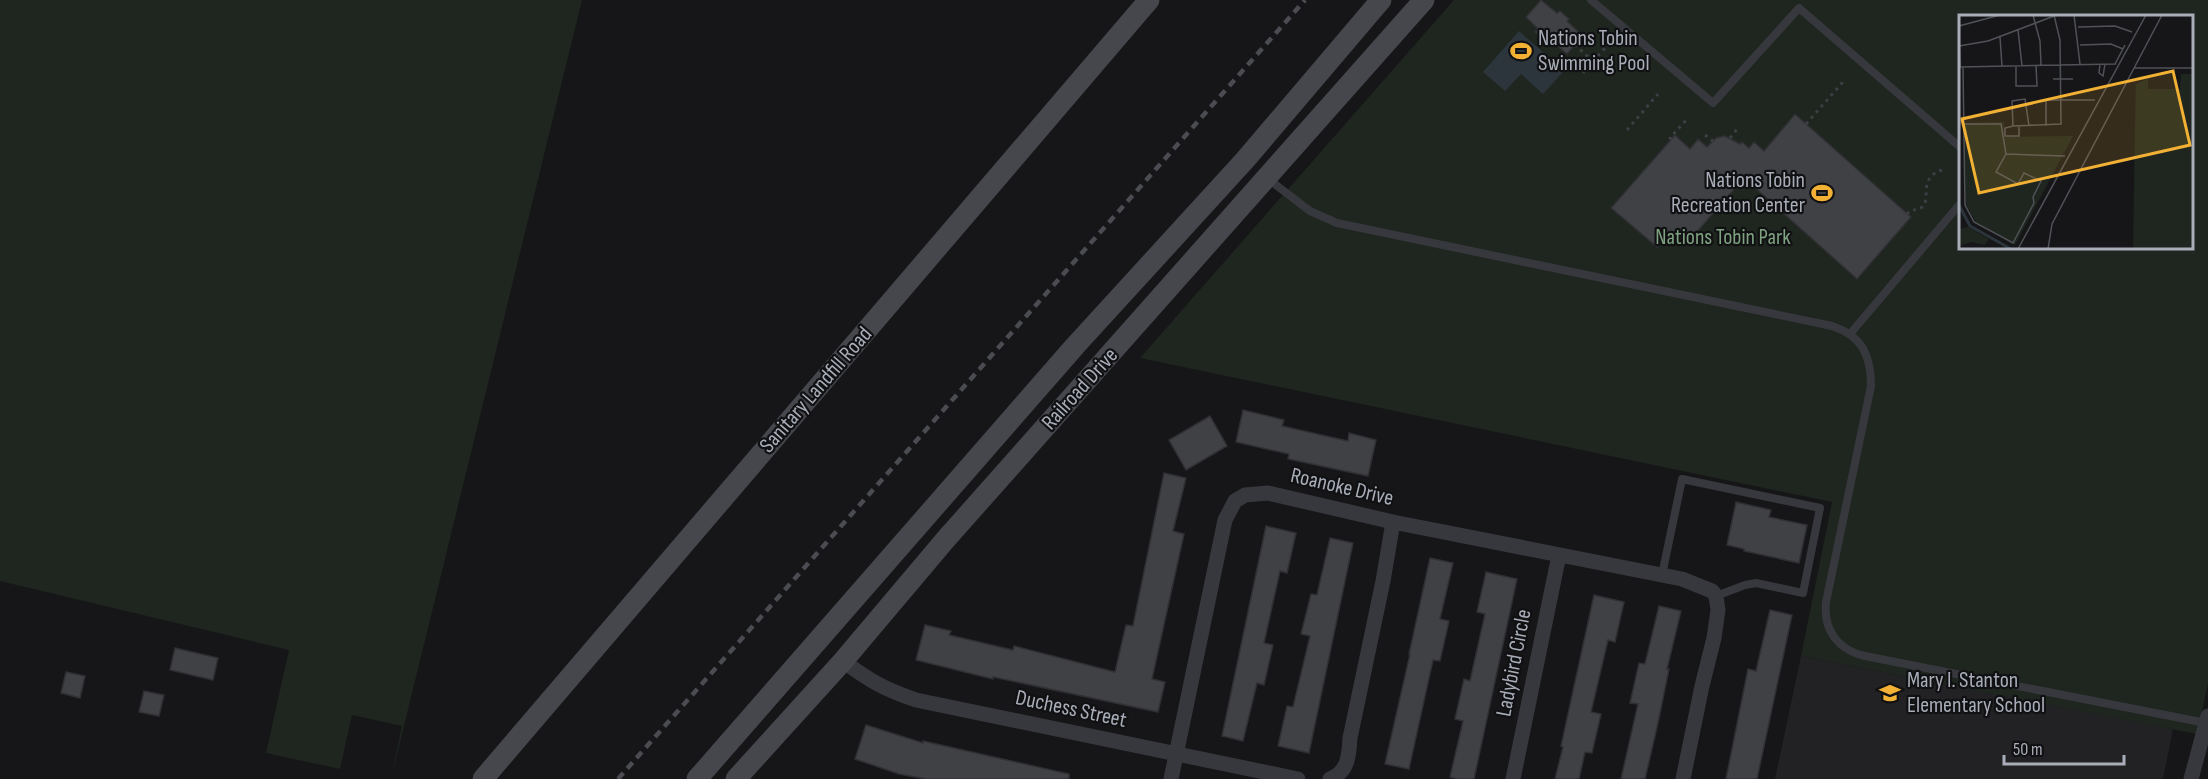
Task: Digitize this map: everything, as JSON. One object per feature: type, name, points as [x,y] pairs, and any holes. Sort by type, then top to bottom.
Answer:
[{"type":"main road","name":"Sanitary Landfill Road","points":[[483,779],[1149,0]]},
{"type":"main road","name":"Railroad Drive","points":[[697,779],[1075,346],[1245,160],[1381,0]]},
{"type":"main road","name":"Railroad Drive","points":[[736,779],[1424,0]]},
{"type":"main road","points":[[1245,160],[1267,178]]},
{"type":"street","name":"Roanoke Drive","points":[[1171,779],[1225,520],[1234,501],[1245,495],[1268,493],[1393,522],[1682,579],[1704,586],[1716,596]]},
{"type":"street","points":[[1330,779],[1344,770],[1349,754],[1350,738],[1393,522]]},
{"type":"street","name":"Ladybird Circle","points":[[1513,779],[1559,555]]},
{"type":"street","points":[[1683,779],[1714,638],[1718,610],[1716,596]]},
{"type":"street","name":"Duchess Street","points":[[843,660],[889,691],[916,700],[1298,779]]},
{"type":"street","points":[[2191,779],[2207,720]]},
{"type":"lane","points":[[1591,0],[1713,103],[1799,8],[1959,146]]},
{"type":"lane","points":[[1267,178],[1310,212],[1337,223],[1832,326],[1850,334],[1859,341],[1866,354],[1871,386],[1826,602],[1826,617],[1834,638],[1847,650],[1865,656],[2207,720]]},
{"type":"lane","points":[[1850,334],[1959,205]]},
{"type":"lane","points":[[1662,575],[1682,479],[1820,508],[1803,593],[1756,583],[1716,596]]},
{"type":"path","points":[[1587,33],[1576,46],[1593,61]]},
{"type":"path","points":[[1583,74],[1605,48]]},
{"type":"path","points":[[1806,124],[1843,82]]},
{"type":"path","points":[[1627,130],[1658,94]]},
{"type":"path","points":[[1672,139],[1670,138],[1687,119]]},
{"type":"path","points":[[1730,138],[1738,128]]},
{"type":"path","points":[[1705,135],[1713,141]]},
{"type":"path","points":[[1907,214],[1911,210],[1924,206],[1928,197],[1928,179],[1934,172],[1942,170]]},
{"type":"shaded area","name":"Nations Tobin Swimming Pool","points":[[1519,31],[1564,71],[1543,94],[1521,74],[1505,91],[1483,72]]},
{"type":"shaded area","name":"Mary I. Stanton Elementary School","points":[[1801,656],[2173,729],[2163,779],[1775,779]]},
{"type":"green space","points":[[0,0],[582,0],[391,779],[402,726],[352,715],[340,769],[266,753],[289,650],[0,581]]},
{"type":"green space","name":"Nations Tobin Park","points":[[1454,0],[2208,0],[2208,684],[2197,734],[1801,656],[1832,502],[1140,358]]},
{"type":"building","points":[[1541,0],[1557,13],[1560,11],[1583,36],[1567,54],[1554,43],[1551,46],[1535,32],[1538,29],[1526,17]]},
{"type":"building","name":"Nations Tobin Recreation Center","points":[[1795,114],[1911,217],[1857,279],[1744,178],[1688,242],[1686,240],[1682,245],[1670,234],[1657,247],[1611,208],[1675,135],[1690,149],[1698,139],[1707,147],[1716,138],[1725,136],[1740,144],[1742,142],[1749,148],[1754,142],[1764,151]]},
{"type":"building","points":[[1243,410],[1284,420],[1282,426],[1348,441],[1349,433],[1376,440],[1368,476],[1288,459],[1289,454],[1236,442]]},
{"type":"building","points":[[1210,416],[1227,446],[1186,470],[1169,440]]},
{"type":"building","points":[[1164,473],[1186,478],[1173,531],[1184,534],[1152,679],[1165,682],[1158,712],[993,677],[993,679],[916,660],[925,625],[951,631],[949,635],[1013,650],[1014,646],[1115,672],[1126,625],[1133,626]]},
{"type":"building","points":[[1736,502],[1771,510],[1769,517],[1807,525],[1799,563],[1727,545]]},
{"type":"building","points":[[1266,526],[1296,533],[1287,573],[1280,571],[1264,643],[1273,645],[1264,685],[1257,683],[1243,741],[1222,736]]},
{"type":"building","points":[[1330,538],[1353,543],[1309,753],[1278,746],[1287,706],[1293,707],[1310,636],[1301,634],[1311,594],[1317,595]]},
{"type":"building","points":[[1430,558],[1453,563],[1440,619],[1449,621],[1440,661],[1433,660],[1409,769],[1385,764]]},
{"type":"building","points":[[1486,572],[1517,579],[1474,779],[1457,779],[1450,777],[1463,721],[1455,719],[1464,679],[1470,681],[1485,614],[1477,612]]},
{"type":"building","points":[[1594,595],[1624,602],[1615,642],[1608,640],[1591,712],[1601,714],[1592,753],[1585,752],[1579,779],[1555,779],[1563,747],[1561,746]]},
{"type":"building","points":[[1659,606],[1681,611],[1667,669],[1669,669],[1658,723],[1645,779],[1621,779],[1638,704],[1630,703],[1639,663],[1645,664]]},
{"type":"building","points":[[1770,610],[1792,615],[1757,779],[1726,779],[1748,669],[1756,671]]},
{"type":"building","points":[[175,648],[218,658],[213,680],[170,670]]},
{"type":"building","points":[[66,672],[85,676],[80,698],[61,693]]},
{"type":"building","points":[[144,691],[164,695],[159,716],[139,712]]},
{"type":"building","points":[[866,725],[923,743],[923,741],[1069,774],[1069,779],[926,779],[899,774],[855,759]]},
{"type":"railway","points":[[618,779],[1305,0]]},
{"type":"place","name":"Nations Tobin Swimming Pool","points":[[1521,51]]},
{"type":"place","name":"Nations Tobin Recreation Center","points":[[1822,193]]},
{"type":"place","name":"Mary I. Stanton Elementary School","points":[[1890,693]]}]
